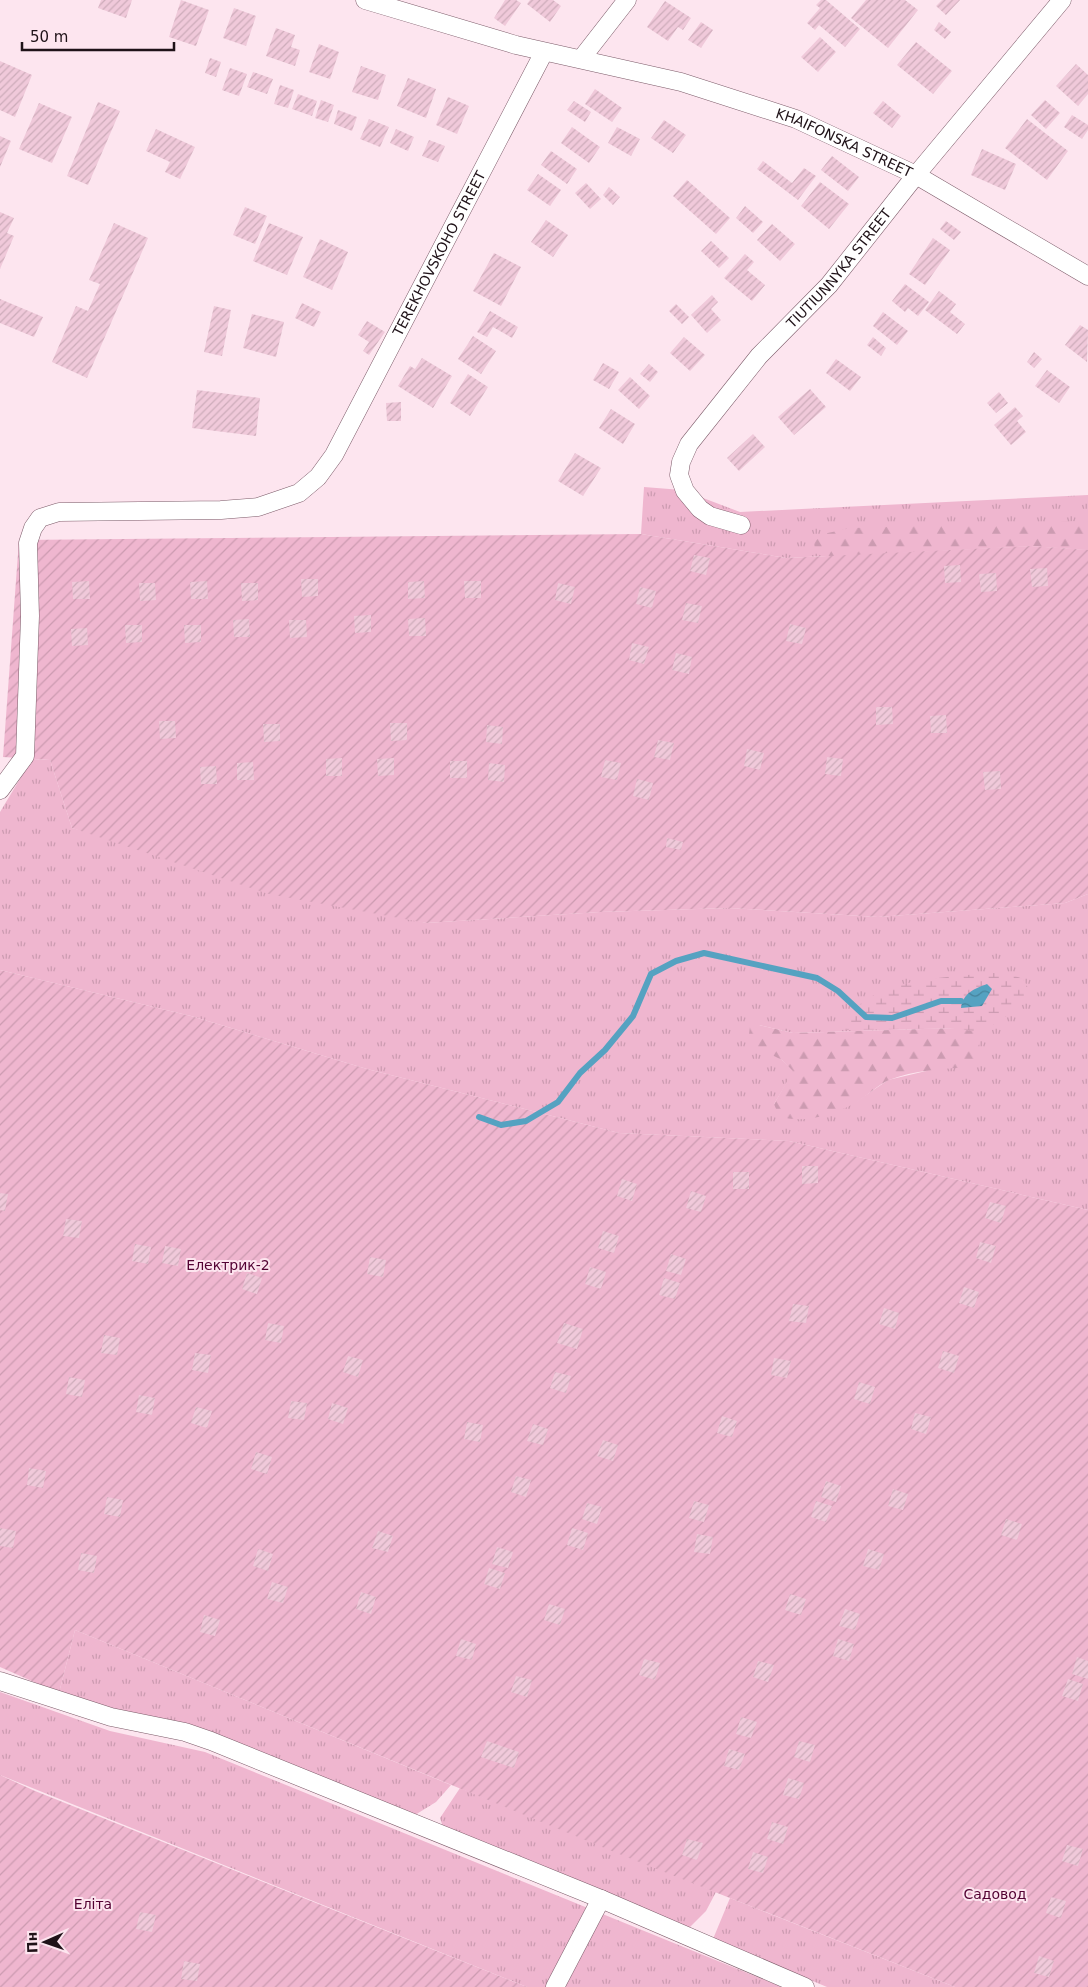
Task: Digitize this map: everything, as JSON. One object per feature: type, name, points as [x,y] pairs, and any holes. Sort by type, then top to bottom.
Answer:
[{"type":"street","points":[[365,0],[544,52],[581,60],[627,0]]},
{"type":"street","name":"TIUTIUNNYKA STREET","points":[[741,525],[710,516],[700,510],[685,491],[679,475],[681,462],[689,444],[759,356],[829,285],[916,175],[1062,0]]},
{"type":"street","name":"TEREKHOVSKOHO STREET","points":[[0,790],[24,756],[30,616],[28,543],[32,528],[40,518],[59,512],[221,510],[258,507],[299,493],[318,476],[334,455],[544,52]]},
{"type":"street","name":"KHAIFONSKA STREET","points":[[581,60],[726,94],[796,119],[916,175],[1088,276]]},
{"type":"street","points":[[0,1681],[111,1717],[186,1732],[202,1738],[601,1899],[805,1987]]},
{"type":"street","points":[[555,1987],[601,1899]]},
{"type":"green space","points":[[644,487],[682,490],[740,512],[1088,495],[1088,550],[1031,546],[786,558],[641,534]]},
{"type":"green space","points":[[1088,521],[1088,550],[1031,546],[828,557],[815,550],[814,542],[823,534],[851,528]]},
{"type":"green space","points":[[641,534],[786,558],[1031,546],[1088,550],[1088,894],[1065,903],[878,917],[729,908],[600,912],[426,923],[269,894],[72,828],[50,760],[3,757],[19,540]]},
{"type":"green space","points":[[32,759],[50,760],[72,828],[426,923],[600,912],[729,908],[878,917],[1065,903],[1088,894],[1088,1210],[789,1141],[619,1133],[367,1069],[191,1016],[0,970],[0,812]],"holes":[[[759,1025],[793,1033],[955,1028],[926,1071],[888,1080],[856,1102],[774,1104],[794,1071],[782,1060]]]},
{"type":"green space","points":[[0,970],[191,1016],[367,1069],[619,1133],[789,1141],[1088,1210],[1088,1987],[955,1987],[624,1856],[75,1630],[59,1693],[0,1667]]},
{"type":"green space","points":[[1005,972],[1023,979],[1028,988],[1025,1002],[997,1023],[978,1032],[955,1028],[846,1030],[855,1009],[869,998],[886,990],[926,980]]},
{"type":"green space","points":[[759,1025],[793,1033],[955,1028],[978,1032],[980,1053],[969,1067],[929,1070],[908,1074],[885,1082],[857,1102],[839,1111],[809,1119],[788,1118],[779,1116],[774,1104],[793,1071],[782,1060],[748,1043],[750,1026]]},
{"type":"green space","points":[[75,1630],[451,1785],[436,1802],[415,1815],[59,1693]]},
{"type":"green space","points":[[0,1692],[110,1731],[205,1752],[782,1987],[527,1987],[0,1775]]},
{"type":"green space","name":"Еліта","points":[[0,1775],[35,1791],[527,1987],[0,1987]]},
{"type":"green space","points":[[460,1788],[716,1892],[706,1911],[689,1928],[444,1830],[440,1818]]},
{"type":"green space","points":[[730,1898],[955,1987],[827,1987],[713,1939]]},
{"type":"water","points":[[987,984],[992,989],[982,1006],[961,1008],[967,995]]},
{"type":"building","points":[[101,0],[132,0],[126,18],[98,8]]},
{"type":"building","points":[[181,0],[209,10],[196,46],[169,37]]},
{"type":"building","points":[[505,0],[516,0],[521,3],[505,26],[494,18]]},
{"type":"building","points":[[530,0],[553,0],[561,6],[550,22],[527,4]]},
{"type":"building","points":[[821,0],[826,0],[860,29],[845,47],[819,25],[815,30],[807,23],[820,8],[816,5]]},
{"type":"building","points":[[866,0],[905,0],[918,10],[888,48],[851,18]]},
{"type":"building","points":[[942,0],[960,0],[946,15],[936,6]]},
{"type":"building","points":[[665,1],[691,18],[683,30],[678,27],[668,41],[647,27]]},
{"type":"building","points":[[234,8],[256,16],[246,46],[223,38]]},
{"type":"building","points":[[701,22],[713,30],[701,48],[688,40]]},
{"type":"building","points":[[939,22],[951,32],[945,39],[934,30]]},
{"type":"building","points":[[276,28],[295,35],[291,47],[300,50],[295,66],[266,56]]},
{"type":"building","points":[[820,37],[836,52],[818,72],[801,57]]},
{"type":"building","points":[[916,42],[952,71],[933,94],[897,65]]},
{"type":"building","points":[[319,44],[339,52],[330,79],[309,72]]},
{"type":"building","points":[[210,58],[221,62],[216,77],[205,73]]},
{"type":"building","points":[[0,61],[32,75],[15,117],[0,110]]},
{"type":"building","points":[[1076,64],[1088,75],[1088,94],[1078,106],[1056,86]]},
{"type":"building","points":[[361,66],[386,75],[378,100],[352,92]]},
{"type":"building","points":[[230,68],[247,74],[239,96],[222,90]]},
{"type":"building","points":[[253,72],[273,79],[267,94],[247,87]]},
{"type":"building","points":[[408,78],[436,89],[426,118],[397,106]]},
{"type":"building","points":[[280,85],[294,90],[288,108],[274,104]]},
{"type":"building","points":[[595,89],[622,108],[612,122],[585,104]]},
{"type":"building","points":[[298,94],[317,101],[312,116],[292,109]]},
{"type":"building","points":[[448,97],[469,106],[457,134],[436,125]]},
{"type":"building","points":[[321,100],[334,105],[328,122],[315,118]]},
{"type":"building","points":[[1045,100],[1060,113],[1046,129],[1031,115]]},
{"type":"building","points":[[574,101],[591,112],[585,122],[567,110]]},
{"type":"building","points":[[883,101],[901,116],[892,128],[873,113]]},
{"type":"building","points":[[98,102],[120,111],[88,185],[67,176]]},
{"type":"building","points":[[39,103],[72,117],[52,163],[19,149]]},
{"type":"building","points":[[338,110],[357,117],[352,131],[334,124]]},
{"type":"building","points":[[1072,115],[1088,125],[1088,130],[1082,139],[1064,127]]},
{"type":"building","points":[[369,119],[389,127],[380,147],[360,139]]},
{"type":"building","points":[[1027,119],[1068,151],[1047,180],[1005,148]]},
{"type":"building","points":[[664,120],[686,135],[673,153],[651,138]]},
{"type":"building","points":[[572,127],[600,147],[589,163],[561,143]]},
{"type":"building","points":[[617,127],[640,139],[631,156],[608,143]]},
{"type":"building","points":[[156,129],[195,147],[180,179],[165,172],[170,162],[146,151]]},
{"type":"building","points":[[396,129],[414,137],[408,151],[390,143]]},
{"type":"building","points":[[0,136],[11,141],[0,167]]},
{"type":"building","points":[[429,140],[445,146],[438,162],[422,156]]},
{"type":"building","points":[[982,149],[1016,164],[1005,190],[971,175]]},
{"type":"building","points":[[551,151],[577,169],[567,184],[541,165]]},
{"type":"building","points":[[832,156],[859,177],[848,191],[821,170]]},
{"type":"building","points":[[763,161],[792,183],[804,168],[816,176],[798,200],[757,169]]},
{"type":"building","points":[[538,174],[561,190],[550,206],[527,190]]},
{"type":"building","points":[[687,180],[730,218],[716,234],[673,196]]},
{"type":"building","points":[[820,182],[849,204],[829,229],[801,206]]},
{"type":"building","points":[[586,183],[601,199],[590,209],[575,193]]},
{"type":"building","points":[[609,187],[620,197],[613,205],[603,195]]},
{"type":"building","points":[[745,206],[763,222],[753,233],[736,218]]},
{"type":"building","points":[[245,207],[267,216],[255,244],[233,235]]},
{"type":"building","points":[[0,212],[14,218],[7,233],[14,236],[0,269]]},
{"type":"building","points":[[546,220],[568,235],[553,257],[531,242]]},
{"type":"building","points":[[946,221],[961,232],[954,240],[940,229]]},
{"type":"building","points":[[114,223],[148,238],[87,378],[52,362],[76,306],[88,311],[100,284],[89,280]]},
{"type":"building","points":[[269,223],[303,237],[287,275],[253,261]]},
{"type":"building","points":[[772,224],[795,244],[780,261],[757,240]]},
{"type":"building","points":[[933,238],[950,250],[925,285],[909,274]]},
{"type":"building","points":[[320,239],[348,252],[332,290],[303,277]]},
{"type":"building","points":[[711,241],[729,258],[719,268],[701,251]]},
{"type":"building","points":[[494,253],[521,267],[501,306],[473,291]]},
{"type":"building","points":[[745,254],[754,262],[747,270],[765,285],[752,301],[724,278]]},
{"type":"building","points":[[905,284],[929,302],[918,316],[908,308],[905,312],[892,301]]},
{"type":"building","points":[[939,291],[956,304],[950,312],[965,324],[957,334],[925,310]]},
{"type":"building","points":[[712,295],[718,302],[711,309],[721,320],[707,333],[691,315]]},
{"type":"building","points":[[0,299],[43,317],[34,337],[0,323]]},
{"type":"building","points":[[302,303],[321,312],[314,327],[295,318]]},
{"type":"building","points":[[676,304],[689,317],[682,324],[669,311]]},
{"type":"building","points":[[214,306],[231,310],[222,356],[204,352]]},
{"type":"building","points":[[490,311],[518,327],[512,338],[493,327],[487,337],[477,332]]},
{"type":"building","points":[[883,312],[908,331],[897,345],[873,326]]},
{"type":"building","points":[[252,314],[284,322],[276,357],[243,348]]},
{"type":"building","points":[[367,321],[385,332],[369,355],[363,351],[369,342],[358,335]]},
{"type":"building","points":[[1080,325],[1088,330],[1087,362],[1065,345]]},
{"type":"building","points":[[473,336],[496,351],[481,374],[458,359]]},
{"type":"building","points":[[684,337],[705,355],[690,371],[670,353]]},
{"type":"building","points":[[873,337],[886,348],[881,356],[867,345]]},
{"type":"building","points":[[1034,352],[1042,359],[1034,368],[1027,362]]},
{"type":"building","points":[[422,358],[452,376],[433,408],[398,386],[410,366],[415,369]]},
{"type":"building","points":[[836,359],[861,377],[850,391],[826,373]]},
{"type":"building","points":[[603,363],[619,372],[609,389],[593,380]]},
{"type":"building","points":[[649,364],[658,372],[650,382],[640,374]]},
{"type":"building","points":[[1047,370],[1070,387],[1059,403],[1035,386]]},
{"type":"building","points":[[468,374],[488,387],[470,416],[450,403]]},
{"type":"building","points":[[630,377],[650,396],[639,409],[618,390]]},
{"type":"building","points":[[810,389],[826,407],[794,435],[778,417]]},
{"type":"building","points":[[197,390],[260,398],[256,436],[192,428]]},
{"type":"building","points":[[999,392],[1008,403],[996,413],[987,403]]},
{"type":"building","points":[[401,402],[401,421],[387,421],[386,403]]},
{"type":"building","points":[[1015,407],[1023,416],[1017,421],[1026,432],[1011,445],[994,425]]},
{"type":"building","points":[[611,409],[635,424],[623,444],[599,428]]},
{"type":"building","points":[[753,434],[765,447],[739,471],[727,458]]},
{"type":"building","points":[[575,453],[601,468],[583,496],[558,481]]},
{"type":"building","points":[[694,555],[710,558],[706,575],[690,571]]},
{"type":"building","points":[[960,565],[961,582],[945,583],[944,566]]},
{"type":"building","points":[[1047,568],[1048,586],[1032,587],[1030,569]]},
{"type":"building","points":[[996,573],[997,591],[981,592],[979,574]]},
{"type":"building","points":[[301,579],[318,579],[318,596],[302,597]]},
{"type":"building","points":[[89,581],[90,599],[73,599],[72,582]]},
{"type":"building","points":[[207,581],[208,599],[191,599],[190,582]]},
{"type":"building","points":[[424,581],[425,598],[408,599],[408,582]]},
{"type":"building","points":[[464,581],[481,581],[481,598],[465,598]]},
{"type":"building","points":[[139,583],[155,583],[156,600],[140,601]]},
{"type":"building","points":[[241,583],[258,583],[258,600],[242,601]]},
{"type":"building","points":[[558,583],[575,587],[571,604],[555,600]]},
{"type":"building","points":[[640,587],[656,591],[652,608],[636,604]]},
{"type":"building","points":[[686,603],[702,606],[698,623],[682,620]]},
{"type":"building","points":[[371,615],[371,632],[355,633],[354,616]]},
{"type":"building","points":[[425,618],[426,636],[409,636],[408,619]]},
{"type":"building","points":[[249,619],[250,637],[234,637],[233,620]]},
{"type":"building","points":[[289,620],[306,620],[307,637],[290,638]]},
{"type":"building","points":[[790,624],[806,628],[802,644],[786,641]]},
{"type":"building","points":[[125,625],[142,625],[142,642],[126,643]]},
{"type":"building","points":[[184,625],[201,625],[201,642],[185,643]]},
{"type":"building","points":[[87,628],[88,645],[72,646],[71,629]]},
{"type":"building","points":[[632,643],[649,647],[644,664],[629,660]]},
{"type":"building","points":[[676,653],[692,657],[689,674],[672,670]]},
{"type":"building","points":[[876,707],[892,707],[893,724],[876,725]]},
{"type":"building","points":[[946,715],[947,733],[931,733],[930,716]]},
{"type":"building","points":[[159,721],[175,721],[176,738],[160,739]]},
{"type":"building","points":[[390,723],[407,723],[407,740],[391,741]]},
{"type":"building","points":[[263,724],[280,724],[280,741],[264,742]]},
{"type":"building","points":[[487,725],[503,727],[502,744],[486,742]]},
{"type":"building","points":[[658,740],[674,743],[670,760],[654,757]]},
{"type":"building","points":[[747,749],[764,753],[760,770],[744,766]]},
{"type":"building","points":[[827,757],[843,759],[841,776],[825,774]]},
{"type":"building","points":[[342,758],[342,776],[326,776],[326,759]]},
{"type":"building","points":[[394,758],[394,775],[378,776],[377,759]]},
{"type":"building","points":[[605,760],[621,763],[617,780],[601,777]]},
{"type":"building","points":[[450,761],[467,761],[467,778],[450,778]]},
{"type":"building","points":[[253,762],[254,780],[237,780],[237,763]]},
{"type":"building","points":[[489,763],[505,765],[504,782],[488,780]]},
{"type":"building","points":[[216,766],[217,784],[201,784],[200,767]]},
{"type":"building","points":[[1000,771],[1001,789],[985,790],[983,772]]},
{"type":"building","points":[[637,779],[653,783],[649,800],[633,796]]},
{"type":"building","points":[[667,838],[683,842],[681,850],[666,847]]},
{"type":"building","points":[[802,1166],[818,1166],[818,1183],[802,1184]]},
{"type":"building","points":[[733,1172],[749,1172],[749,1189],[733,1189]]},
{"type":"building","points":[[622,1179],[637,1184],[632,1201],[617,1196]]},
{"type":"building","points":[[691,1191],[706,1196],[701,1212],[686,1208]]},
{"type":"building","points":[[0,1193],[8,1194],[5,1211],[0,1210]]},
{"type":"building","points":[[990,1202],[1006,1206],[1001,1223],[985,1218]]},
{"type":"building","points":[[66,1219],[82,1221],[79,1238],[63,1236]]},
{"type":"building","points":[[603,1231],[619,1236],[614,1253],[598,1248]]},
{"type":"building","points":[[980,1242],[996,1246],[991,1263],[976,1258]]},
{"type":"building","points":[[135,1244],[151,1247],[148,1264],[132,1261]]},
{"type":"building","points":[[165,1246],[181,1249],[178,1266],[162,1263]]},
{"type":"building","points":[[671,1254],[686,1259],[681,1275],[666,1271]]},
{"type":"building","points":[[370,1257],[386,1260],[383,1277],[367,1274]]},
{"type":"building","points":[[590,1267],[606,1272],[601,1289],[585,1284]]},
{"type":"building","points":[[247,1273],[262,1278],[257,1294],[242,1289]]},
{"type":"building","points":[[664,1278],[680,1283],[675,1299],[659,1295]]},
{"type":"building","points":[[964,1287],[979,1292],[974,1308],[959,1303]]},
{"type":"building","points":[[793,1304],[809,1306],[806,1323],[789,1321]]},
{"type":"building","points":[[884,1308],[899,1313],[895,1329],[879,1324]]},
{"type":"building","points":[[268,1323],[284,1326],[281,1343],[265,1340]]},
{"type":"building","points":[[564,1323],[583,1329],[577,1349],[557,1343]]},
{"type":"building","points":[[104,1335],[120,1338],[117,1355],[101,1353]]},
{"type":"building","points":[[943,1351],[959,1356],[954,1373],[938,1368]]},
{"type":"building","points":[[195,1353],[211,1355],[208,1373],[192,1370]]},
{"type":"building","points":[[348,1356],[363,1360],[358,1377],[343,1372]]},
{"type":"building","points":[[774,1358],[791,1361],[787,1378],[771,1375]]},
{"type":"building","points":[[555,1372],[571,1376],[566,1393],[550,1388]]},
{"type":"building","points":[[69,1377],[85,1380],[82,1397],[66,1394]]},
{"type":"building","points":[[859,1382],[875,1387],[870,1404],[854,1399]]},
{"type":"building","points":[[139,1395],[155,1398],[152,1415],[136,1412]]},
{"type":"building","points":[[291,1401],[307,1403],[304,1420],[288,1418]]},
{"type":"building","points":[[332,1403],[348,1408],[343,1424],[328,1419]]},
{"type":"building","points":[[196,1407],[212,1411],[207,1428],[191,1423]]},
{"type":"building","points":[[915,1413],[931,1417],[926,1434],[911,1429]]},
{"type":"building","points":[[722,1416],[737,1421],[732,1437],[717,1433]]},
{"type":"building","points":[[467,1422],[483,1425],[480,1442],[464,1439]]},
{"type":"building","points":[[533,1424],[548,1429],[543,1445],[527,1441]]},
{"type":"building","points":[[603,1440],[618,1445],[613,1461],[597,1456]]},
{"type":"building","points":[[256,1452],[272,1457],[267,1474],[251,1469]]},
{"type":"building","points":[[29,1468],[46,1471],[43,1488],[27,1485]]},
{"type":"building","points":[[516,1476],[531,1480],[526,1497],[511,1492]]},
{"type":"building","points":[[826,1481],[841,1486],[836,1502],[821,1497]]},
{"type":"building","points":[[893,1489],[908,1494],[903,1510],[888,1506]]},
{"type":"building","points":[[107,1497],[123,1500],[120,1517],[104,1514]]},
{"type":"building","points":[[694,1501],[709,1505],[704,1522],[689,1518]]},
{"type":"building","points":[[816,1501],[832,1506],[826,1522],[811,1517]]},
{"type":"building","points":[[587,1503],[602,1507],[597,1524],[582,1519]]},
{"type":"building","points":[[1006,1519],[1022,1524],[1017,1540],[1001,1535]]},
{"type":"building","points":[[0,1528],[16,1531],[13,1548],[0,1546]]},
{"type":"building","points":[[572,1528],[588,1533],[583,1550],[567,1545]]},
{"type":"building","points":[[378,1531],[393,1536],[388,1552],[372,1548]]},
{"type":"building","points":[[697,1534],[713,1537],[710,1554],[694,1552]]},
{"type":"building","points":[[497,1547],[513,1552],[508,1568],[492,1564]]},
{"type":"building","points":[[258,1549],[273,1554],[268,1571],[253,1566]]},
{"type":"building","points":[[868,1549],[884,1554],[879,1570],[863,1566]]},
{"type":"building","points":[[81,1553],[97,1556],[94,1573],[78,1570]]},
{"type":"building","points":[[489,1568],[505,1573],[500,1589],[484,1584]]},
{"type":"building","points":[[272,1582],[288,1587],[283,1603],[267,1599]]},
{"type":"building","points":[[361,1592],[376,1597],[371,1614],[356,1609]]},
{"type":"building","points":[[790,1594],[806,1599],[801,1615],[785,1610]]},
{"type":"building","points":[[549,1604],[565,1609],[560,1625],[544,1620]]},
{"type":"building","points":[[845,1609],[860,1614],[855,1630],[839,1626]]},
{"type":"building","points":[[204,1615],[220,1620],[215,1636],[200,1632]]},
{"type":"building","points":[[461,1639],[476,1644],[472,1660],[456,1656]]},
{"type":"building","points":[[838,1639],[854,1644],[849,1661],[833,1656]]},
{"type":"building","points":[[1077,1657],[1088,1661],[1088,1679],[1072,1674]]},
{"type":"building","points":[[644,1659],[660,1663],[655,1680],[639,1675]]},
{"type":"building","points":[[758,1661],[774,1665],[768,1682],[753,1677]]},
{"type":"building","points":[[516,1676],[532,1680],[527,1697],[511,1692]]},
{"type":"building","points":[[1068,1679],[1083,1684],[1078,1701],[1062,1696]]},
{"type":"building","points":[[741,1717],[757,1722],[751,1738],[736,1734]]},
{"type":"building","points":[[487,1741],[519,1752],[514,1768],[481,1757]]},
{"type":"building","points":[[799,1741],[815,1745],[810,1762],[794,1757]]},
{"type":"building","points":[[729,1749],[745,1754],[739,1770],[724,1766]]},
{"type":"building","points":[[788,1778],[804,1783],[799,1799],[783,1795]]},
{"type":"building","points":[[772,1822],[788,1827],[783,1844],[767,1839]]},
{"type":"building","points":[[687,1839],[703,1843],[697,1860],[682,1855]]},
{"type":"building","points":[[1067,1845],[1083,1849],[1078,1866],[1062,1861]]},
{"type":"building","points":[[753,1852],[768,1857],[763,1873],[748,1869]]},
{"type":"building","points":[[1051,1897],[1066,1901],[1061,1918],[1046,1913]]},
{"type":"building","points":[[140,1912],[156,1915],[152,1932],[136,1929]]},
{"type":"building","points":[[1039,1956],[1054,1961],[1049,1977],[1034,1973]]},
{"type":"building","points":[[184,1961],[200,1964],[197,1981],[181,1979]]},
{"type":"waterway","points":[[479,1117],[501,1125],[526,1121],[558,1102],[580,1073],[605,1050],[633,1016],[651,974],[676,961],[704,953],[817,978],[838,991],[866,1017],[892,1018],[941,1001],[961,1001]]},
{"type":"park label","name":"Електрик-2","points":[[228,1265]]},
{"type":"park label","name":"Садовод","points":[[995,1894]]}]
